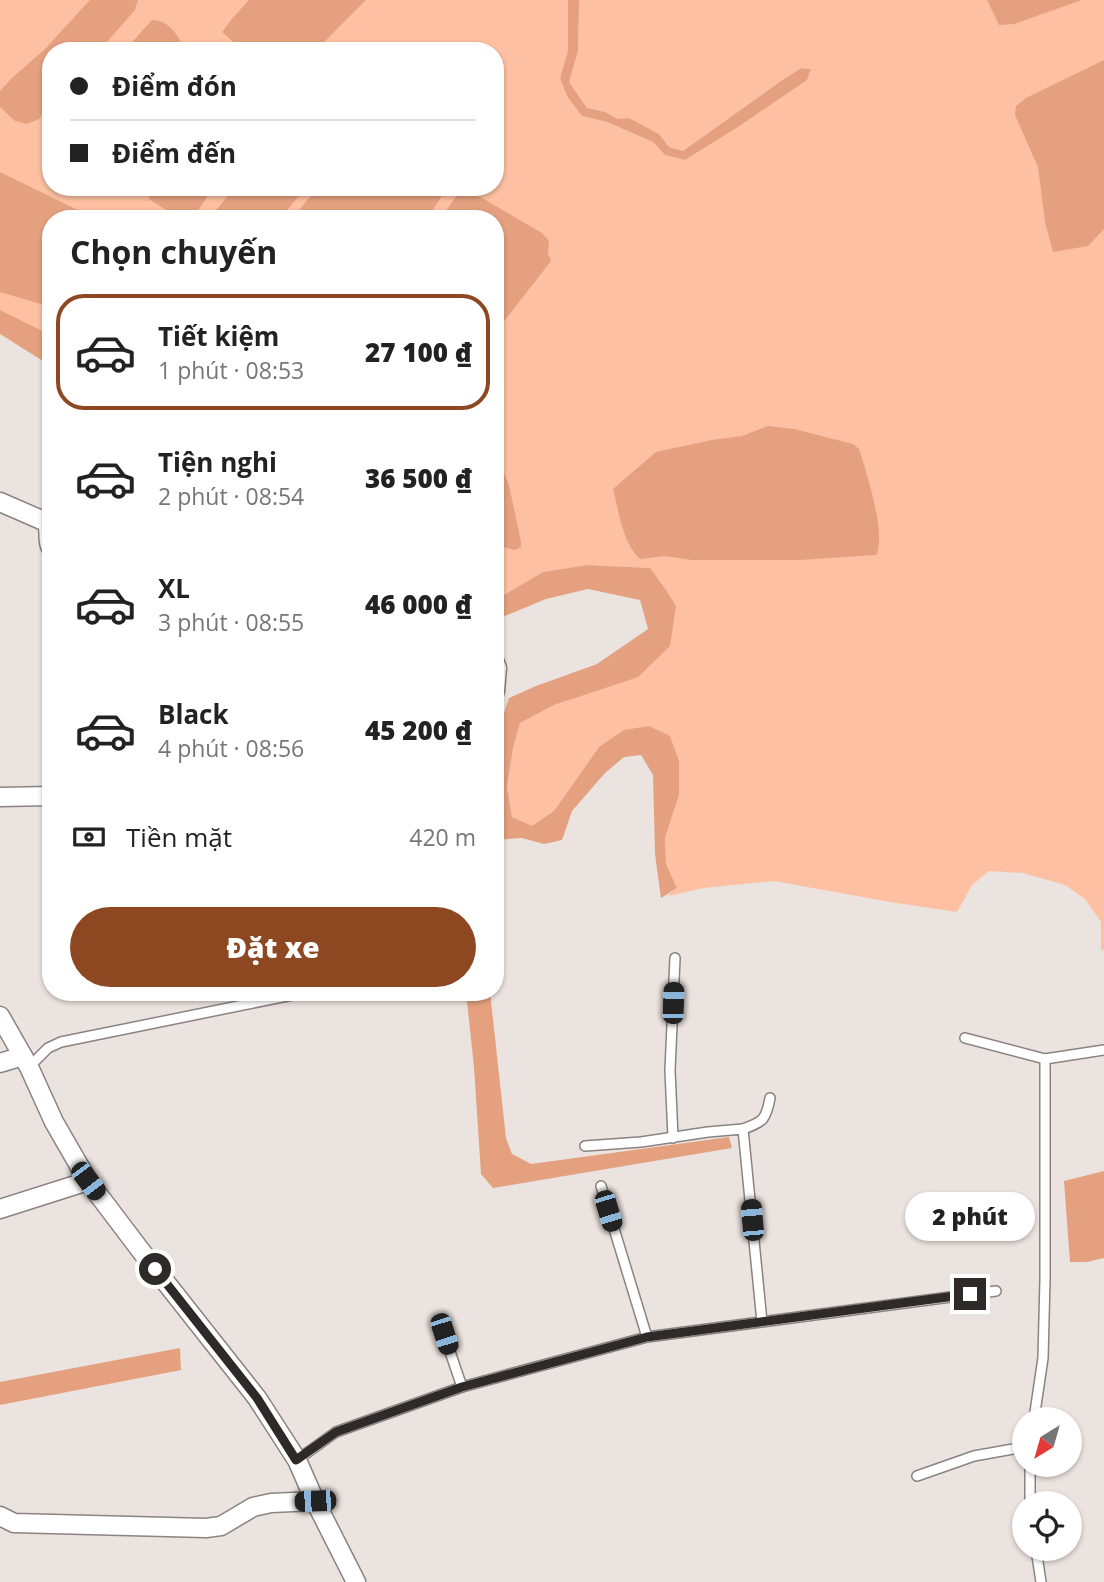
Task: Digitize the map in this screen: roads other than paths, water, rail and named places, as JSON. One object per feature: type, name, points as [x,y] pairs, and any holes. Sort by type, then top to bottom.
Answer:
[{"type":"street","points":[[0,502],[42,520]]},
{"type":"street","points":[[0,797],[42,796]]},
{"type":"street","points":[[0,1016],[26,1061],[54,1122],[88,1181],[257,1398],[296,1460],[356,1582]]},
{"type":"street","points":[[0,1063],[26,1061]]},
{"type":"street","points":[[0,1209],[88,1181]]},
{"type":"street","points":[[0,1516],[14,1523],[206,1528],[221,1526],[253,1507],[271,1503],[315,1501]]},
{"type":"lane","points":[[673,1138],[670,1070],[675,958]]},
{"type":"lane","points":[[26,1061],[61,1041],[262,1001]]},
{"type":"lane","points":[[965,1038],[1045,1059],[1104,1050]]},
{"type":"lane","points":[[1036,1407],[1043,1357],[1045,1059]]},
{"type":"lane","points":[[585,1146],[743,1129],[765,1118],[770,1098]]},
{"type":"lane","points":[[743,1129],[762,1322]]},
{"type":"lane","points":[[601,1186],[647,1337]]},
{"type":"lane","points":[[296,1460],[336,1432],[462,1387],[647,1337],[996,1291]]},
{"type":"lane","points":[[444,1334],[462,1387]]},
{"type":"lane","points":[[917,1476],[974,1456],[1012,1449]]},
{"type":"lane","points":[[1038,1561],[1041,1582]]}]
